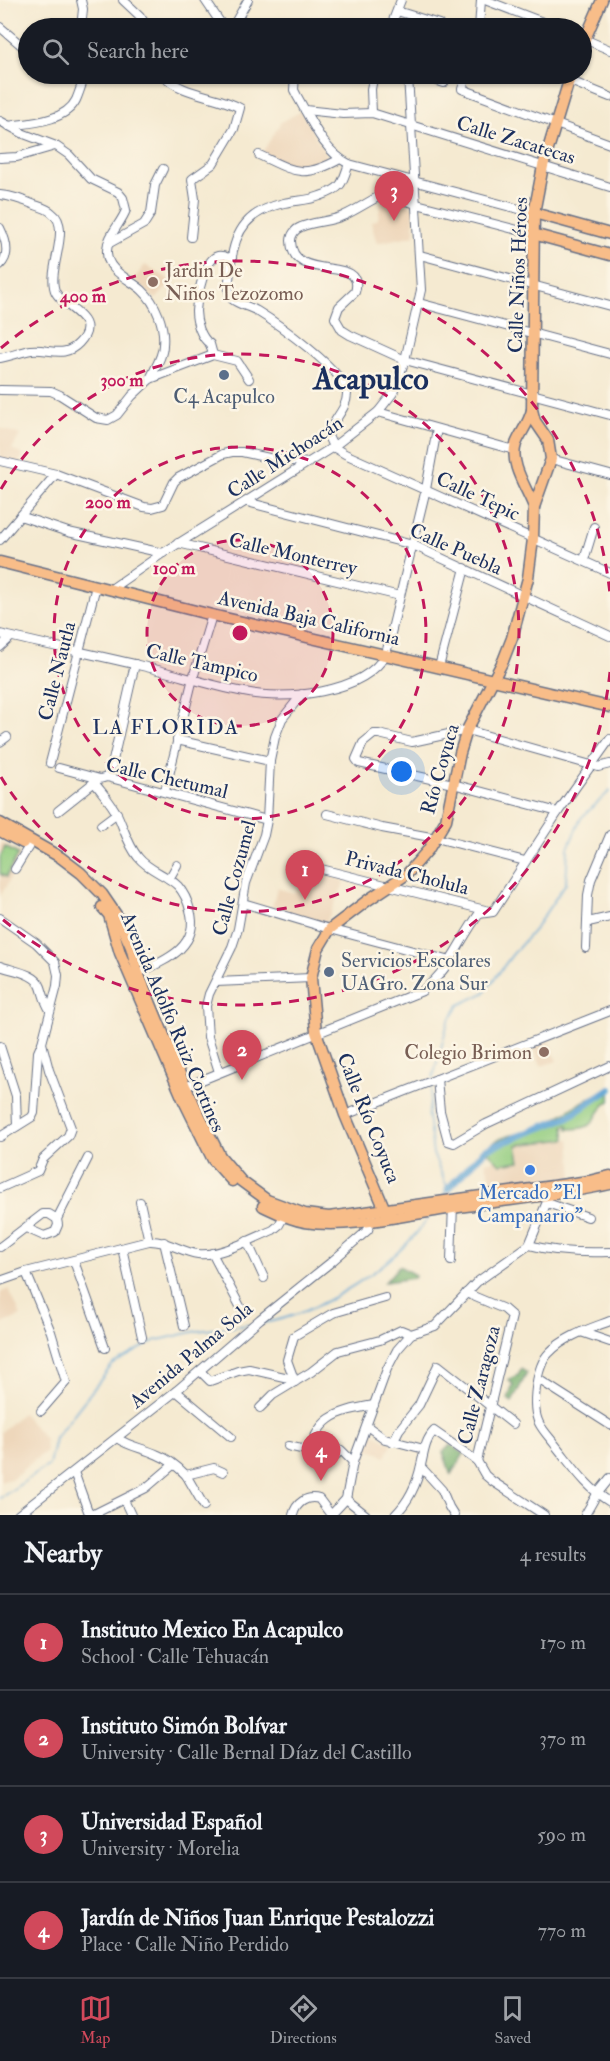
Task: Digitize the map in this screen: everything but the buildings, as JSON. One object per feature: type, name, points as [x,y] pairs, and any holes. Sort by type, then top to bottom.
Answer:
[{"type":"main road","points":[[592,21],[603,0]]},
{"type":"main road","name":"Calle Niños Héroes","points":[[514,450],[532,426],[534,213],[543,166],[568,84]]},
{"type":"main road","points":[[534,213],[610,234]]},
{"type":"main road","points":[[533,234],[610,255]]},
{"type":"main road","points":[[514,450],[518,472],[527,489],[539,489],[551,459],[548,440],[532,426]]},
{"type":"main road","name":"Río Coyuca","points":[[527,489],[534,507]]},
{"type":"main road","name":"Río Coyuca","points":[[316,1032],[311,978],[318,950],[330,929],[418,863],[446,820],[467,730],[494,679],[512,638],[531,561],[534,507],[539,489]]},
{"type":"main road","name":"Avenida Baja California","points":[[0,562],[212,615],[610,707]]},
{"type":"main road","name":"Avenida Adolfo Ruiz Cortines","points":[[0,823],[60,857],[81,873],[102,894],[117,916],[131,947],[138,973],[182,1088]]},
{"type":"main road","name":"Avenida Adolfo Ruiz Cortines","points":[[0,831],[29,846],[80,880],[109,915],[120,952],[213,1160],[248,1196],[286,1212],[329,1216],[371,1216],[450,1204],[550,1195]]},
{"type":"main road","name":"Calle Río Coyuca","points":[[316,1032],[345,1115],[387,1213]]},
{"type":"main road","points":[[550,1195],[610,1176]]},
{"type":"main road","points":[[550,1195],[610,1184]]},
{"type":"street","points":[[81,0],[84,9],[83,18]]},
{"type":"street","points":[[123,0],[141,18]]},
{"type":"street","points":[[205,0],[218,18]]},
{"type":"street","points":[[233,18],[248,0]]},
{"type":"street","points":[[394,18],[401,0]]},
{"type":"street","points":[[480,18],[483,0],[531,18]]},
{"type":"street","points":[[603,0],[610,3]]},
{"type":"street","points":[[397,11],[420,18]]},
{"type":"street","points":[[0,27],[18,42]]},
{"type":"street","points":[[592,44],[610,50]]},
{"type":"street","points":[[4,124],[45,120],[63,113],[71,108],[82,84]]},
{"type":"street","points":[[176,84],[185,90],[229,102],[240,108],[234,129],[213,164],[192,179],[195,200],[191,237]]},
{"type":"street","points":[[294,84],[294,90],[324,142],[339,159],[414,183],[534,213]]},
{"type":"street","points":[[305,110],[343,114],[372,113],[372,84]]},
{"type":"street","name":"Calle Michoacán","points":[[111,589],[178,543],[333,447],[378,412],[393,393],[405,360],[421,290],[408,84]]},
{"type":"street","points":[[464,84],[462,89],[610,144]]},
{"type":"street","points":[[584,84],[610,97]]},
{"type":"street","name":"Calle Zacatecas","points":[[372,113],[610,187]]},
{"type":"street","points":[[4,124],[56,146],[69,155],[91,179],[118,192],[123,198],[126,210],[106,250],[109,264],[143,291],[159,316],[163,330],[163,345],[150,379]]},
{"type":"street","points":[[0,158],[17,157],[56,146]]},
{"type":"street","points":[[259,155],[297,172],[321,168],[339,159]]},
{"type":"street","points":[[333,447],[328,436],[346,401],[347,389],[339,377],[297,338],[255,309],[232,299],[228,289],[237,236],[250,218],[284,203],[309,200],[334,190],[340,185],[349,164]]},
{"type":"street","points":[[108,244],[149,219],[155,185],[163,168]]},
{"type":"street","points":[[383,195],[387,184],[394,177]]},
{"type":"street","points":[[0,195],[16,197],[51,212],[57,217],[60,223],[54,286],[61,298],[85,320],[86,327],[79,343],[66,352],[51,353],[34,350],[0,358]]},
{"type":"street","points":[[533,234],[383,195],[345,215],[301,227],[291,236],[291,247],[296,258],[302,262],[318,268],[346,271],[354,276],[355,292],[336,312],[337,324],[342,330],[405,360],[610,415]]},
{"type":"street","points":[[0,228],[7,250],[6,258],[0,265]]},
{"type":"street","points":[[420,255],[610,306]]},
{"type":"street","points":[[213,356],[210,344],[205,340],[198,324],[196,312],[200,287],[212,259],[223,256],[232,259]]},
{"type":"street","points":[[419,303],[610,354]]},
{"type":"street","points":[[0,390],[51,392],[60,395],[96,418],[108,420],[117,415],[150,379],[213,356],[237,361],[249,379]]},
{"type":"street","points":[[378,412],[514,450]]},
{"type":"street","points":[[386,654],[426,489],[437,429]]},
{"type":"street","name":"Calle Tepic","points":[[333,447],[610,573]]},
{"type":"street","points":[[0,461],[56,474],[152,508],[163,506],[178,478],[223,454],[242,452],[308,463]]},
{"type":"street","points":[[551,459],[610,475]]},
{"type":"street","points":[[0,540],[56,474]]},
{"type":"street","name":"Calle Puebla","points":[[247,502],[413,544],[610,636]]},
{"type":"street","points":[[20,516],[68,532],[163,553]]},
{"type":"street","points":[[584,560],[594,527]]},
{"type":"street","name":"Calle Monterrey","points":[[178,543],[399,596]]},
{"type":"street","points":[[439,667],[465,568]]},
{"type":"street","name":"Calle Nautla","points":[[50,764],[96,586]]},
{"type":"street","points":[[165,791],[193,678],[212,615]]},
{"type":"street","name":"Calle Tampico","points":[[0,634],[135,664],[245,693],[266,695],[302,694],[349,684],[375,670],[386,654]]},
{"type":"street","points":[[0,647],[11,636]]},
{"type":"street","points":[[58,811],[100,779],[112,765],[135,664]]},
{"type":"street","name":"Calle Cozumel","points":[[219,1072],[210,1044],[206,1019],[209,994],[232,947],[246,883],[264,835],[274,738],[282,719],[302,694]]},
{"type":"street","points":[[558,812],[453,784],[359,763],[356,756],[363,743],[374,734],[412,742],[467,730],[592,765],[602,767],[610,764]]},
{"type":"street","points":[[182,1088],[422,991],[441,975],[479,914],[493,912],[558,812],[610,739]]},
{"type":"street","points":[[177,740],[270,761]]},
{"type":"street","name":"Calle Chetumal","points":[[59,768],[100,779],[165,791],[267,820]]},
{"type":"street","points":[[100,779],[137,856],[148,867],[180,888],[191,912],[191,932],[186,942],[173,956],[138,973]]},
{"type":"street","points":[[101,825],[117,813]]},
{"type":"street","points":[[327,814],[382,828],[436,838],[525,861]]},
{"type":"street","points":[[586,948],[588,895],[591,880],[610,835]]},
{"type":"street","points":[[15,869],[29,846]]},
{"type":"street","points":[[169,879],[177,865]]},
{"type":"street","name":"Privada Cholula","points":[[313,867],[493,912]]},
{"type":"street","points":[[243,903],[330,929],[451,960]]},
{"type":"street","points":[[588,922],[610,917]]},
{"type":"street","points":[[0,918],[36,943],[55,962],[58,975],[51,1010],[38,1052],[34,1113],[32,1117],[0,1137]]},
{"type":"street","points":[[0,966],[35,978],[41,985],[46,1004],[51,1010]]},
{"type":"street","points":[[216,982],[311,978]]},
{"type":"street","points":[[345,1115],[610,1011]]},
{"type":"street","points":[[0,1188],[38,1171],[43,1159],[71,1133],[42,1043]]},
{"type":"street","points":[[0,1046],[16,1096],[17,1126]]},
{"type":"street","points":[[432,1081],[448,1141],[454,1143],[486,1124],[610,1066]]},
{"type":"street","points":[[26,1228],[44,1236],[57,1229],[57,1219],[88,1158]]},
{"type":"street","points":[[293,1515],[296,1505],[312,1497],[319,1499],[331,1515],[346,1499],[353,1462],[387,1369],[411,1334],[435,1326],[477,1282],[529,1245],[550,1195],[588,1217]]},
{"type":"street","points":[[140,1202],[149,1241]]},
{"type":"street","points":[[450,1204],[451,1261]]},
{"type":"street","points":[[0,1281],[26,1272],[149,1241],[165,1242],[190,1253],[212,1254],[273,1230],[286,1212]]},
{"type":"street","points":[[0,1247],[43,1214],[49,1214],[57,1219]]},
{"type":"street","name":"Avenida Palma Sola","points":[[18,1515],[176,1391],[368,1230],[371,1216]]},
{"type":"street","points":[[247,1241],[264,1278]]},
{"type":"street","points":[[165,1242],[184,1326]]},
{"type":"street","points":[[529,1245],[591,1253],[610,1252]]},
{"type":"street","points":[[122,1248],[142,1337]]},
{"type":"street","points":[[212,1254],[242,1310]]},
{"type":"street","points":[[74,1261],[105,1348]]},
{"type":"street","points":[[26,1272],[51,1332],[66,1382],[41,1411]]},
{"type":"street","name":"Calle Zaragoza","points":[[465,1293],[504,1309],[512,1316],[477,1461]]},
{"type":"street","points":[[294,1381],[287,1360],[294,1336],[333,1313],[385,1298]]},
{"type":"street","points":[[610,1321],[562,1342],[547,1355],[542,1362],[535,1403],[540,1425],[583,1480],[597,1494],[610,1502]]},
{"type":"street","points":[[260,1408],[273,1395],[345,1347],[371,1343],[401,1330],[411,1334]]},
{"type":"street","points":[[581,1332],[610,1342]]},
{"type":"street","points":[[393,1442],[399,1430],[419,1405],[438,1365],[513,1424]]},
{"type":"street","points":[[200,1371],[210,1381],[249,1369],[294,1381]]},
{"type":"street","points":[[538,1379],[610,1425]]},
{"type":"street","points":[[176,1391],[231,1437]]},
{"type":"street","points":[[308,1461],[317,1432],[335,1414],[374,1405]]},
{"type":"street","points":[[367,1426],[393,1442],[424,1449]]},
{"type":"street","points":[[399,1514],[408,1499],[421,1467],[424,1449],[434,1431],[477,1461],[480,1469],[492,1481],[544,1515]]},
{"type":"street","points":[[117,1438],[124,1443],[156,1454],[186,1475],[204,1506]]},
{"type":"street","points":[[288,1446],[310,1451]]},
{"type":"street","points":[[331,1460],[341,1450],[353,1462]]},
{"type":"street","points":[[74,1472],[91,1514],[147,1487],[173,1465]]},
{"type":"street","points":[[421,1467],[442,1490],[448,1507],[454,1515]]},
{"type":"street","points":[[186,1475],[214,1468],[223,1472]]},
{"type":"street","points":[[585,1515],[597,1494],[610,1478]]},
{"type":"street","points":[[346,1499],[366,1515]]},
{"type":"street","points":[[124,1500],[131,1515]]},
{"type":"shaded area","points":[[301,111],[327,157],[298,170],[262,153],[281,122]]},
{"type":"shaded area","points":[[382,197],[413,206],[415,235],[377,243],[371,223],[378,219]]},
{"type":"shaded area","name":"Jardin De Niños Tezozomo","points":[[145,265],[167,278],[170,284],[156,299],[134,279]]},
{"type":"shaded area","points":[[0,428],[20,435],[12,449],[23,455],[18,465],[0,460]]},
{"type":"shaded area","points":[[0,842],[21,854],[0,896]]},
{"type":"shaded area","points":[[314,871],[345,881],[326,923],[272,907],[277,888],[294,893]]},
{"type":"shaded area","name":"Colegio Brimon","points":[[549,1041],[557,1061],[541,1066],[533,1047]]},
{"type":"shaded area","name":"Mercado \"El Campanario\"","points":[[570,1139],[573,1178],[494,1187],[485,1162],[513,1157],[512,1145]]},
{"type":"shaded area","points":[[9,1289],[21,1316],[0,1325],[0,1293]]},
{"type":"shaded area","points":[[22,1413],[45,1439],[46,1451],[11,1479],[0,1482],[0,1433]]},
{"type":"shaded area","points":[[367,1432],[372,1432],[392,1444],[385,1457],[373,1450],[364,1449]]},
{"type":"green space","points":[[5,847],[18,854],[6,877],[0,874],[0,857]]},
{"type":"green space","points":[[610,1090],[610,1101],[603,1106],[591,1124],[587,1127],[568,1129],[568,1125],[564,1126],[566,1139],[517,1145],[520,1161],[500,1164],[485,1149],[504,1137],[536,1129],[600,1093]]},
{"type":"green space","points":[[399,1266],[415,1275],[414,1278],[385,1282]]},
{"type":"green space","points":[[521,1369],[527,1373],[512,1402],[508,1399],[513,1385],[509,1380],[518,1375]]},
{"type":"green space","points":[[451,1445],[464,1454],[451,1474],[443,1452]]},
{"type":"waterway","points":[[433,1078],[448,1022],[459,1005],[484,993],[534,930],[566,883],[568,848],[581,818],[610,791]]},
{"type":"waterway","points":[[432,1086],[428,1116],[433,1154],[448,1189],[443,1196]]},
{"type":"waterway","points":[[448,1189],[486,1149],[568,1117],[610,1089]]},
{"type":"waterway","points":[[262,1323],[308,1310],[354,1285],[397,1253],[429,1217]]},
{"type":"waterway","points":[[0,1498],[49,1465],[55,1438],[113,1364],[154,1341],[197,1331],[248,1325]]},
{"type":"place","name":"Universidad Español","points":[[394,221]]},
{"type":"place","name":"Jardin De Niños Tezozomo","points":[[153,282]]},
{"type":"place","name":"C4 Acapulco","points":[[224,375]]},
{"type":"place","name":"Instituto Mexico En Acapulco","points":[[305,900]]},
{"type":"place","name":"Servicios Escolares UAGro. Zona Sur","points":[[329,972]]},
{"type":"place","name":"Colegio Brimon","points":[[544,1052]]},
{"type":"place","name":"Instituto Simón Bolívar","points":[[242,1080]]},
{"type":"place","name":"Mercado \"El Campanario\"","points":[[530,1170]]},
{"type":"place","name":"Jardín de Niños Juan Enrique Pestalozzi","points":[[321,1481]]},
{"type":"district","name":"Acapulco","points":[[371,379]]},
{"type":"district","name":"LA FLORIDA","points":[[166,727]]}]
